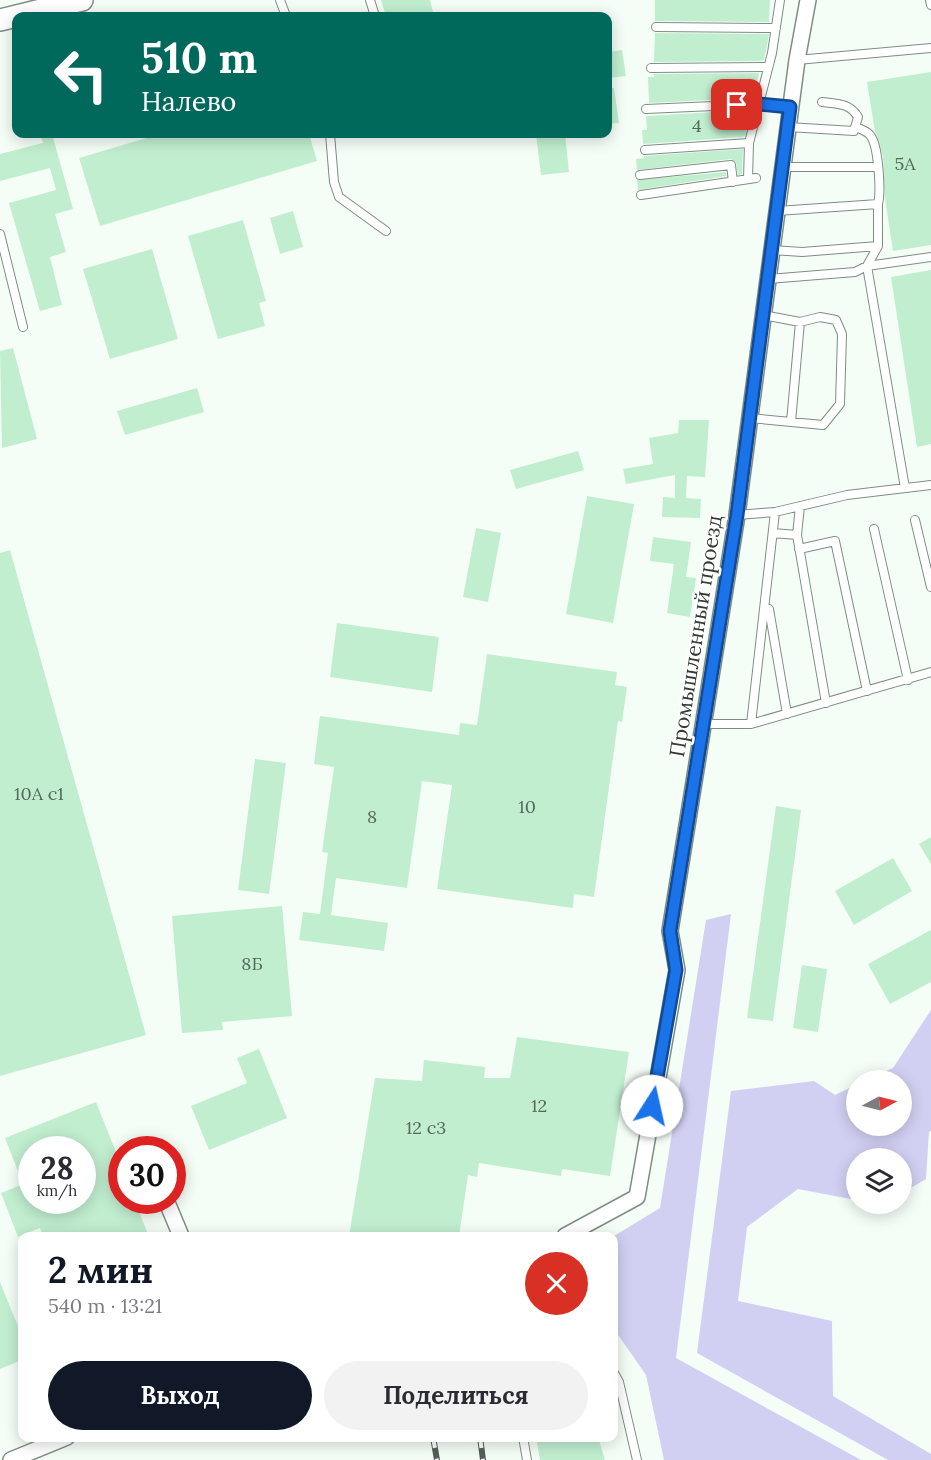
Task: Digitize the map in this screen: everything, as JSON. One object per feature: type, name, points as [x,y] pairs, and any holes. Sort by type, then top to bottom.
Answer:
[{"type":"main road","points":[[33,12],[82,0]]},
{"type":"street","name":"Промышленный проезд","points":[[573,1232],[636,1197],[676,970],[670,931],[737,515],[790,107],[808,0]]},
{"type":"street","points":[[172,1214],[179,1232]]},
{"type":"street","points":[[11,1460],[55,1442]]},
{"type":"lane","points":[[640,195],[752,179],[749,143],[772,53],[780,0]]},
{"type":"lane","points":[[930,0],[931,5]]},
{"type":"lane","points":[[656,27],[776,28]]},
{"type":"lane","points":[[797,60],[931,48]]},
{"type":"lane","points":[[651,68],[767,67]]},
{"type":"lane","points":[[788,127],[849,132],[856,127],[858,117],[853,109],[844,104],[822,102]]},
{"type":"lane","points":[[646,110],[759,104],[790,107]]},
{"type":"lane","points":[[856,127],[872,138],[877,167],[880,195],[878,246],[867,266],[905,488]]},
{"type":"lane","points":[[330,138],[334,182],[339,197],[386,231]]},
{"type":"lane","points":[[645,150],[749,143]]},
{"type":"lane","points":[[640,175],[731,165],[733,182]]},
{"type":"lane","points":[[783,167],[877,167]]},
{"type":"lane","points":[[777,211],[878,204]]},
{"type":"lane","points":[[0,234],[23,327]]},
{"type":"lane","points":[[772,250],[802,252],[878,246]]},
{"type":"lane","points":[[768,279],[855,272],[867,266],[931,257]]},
{"type":"lane","points":[[750,418],[824,425],[840,404],[842,334],[836,320],[820,317],[800,322],[763,315]]},
{"type":"lane","points":[[791,422],[800,322]]},
{"type":"lane","points":[[737,515],[775,512],[847,495],[931,485]]},
{"type":"lane","points":[[800,506],[797,535],[826,703]]},
{"type":"lane","points":[[751,724],[775,512]]},
{"type":"lane","points":[[915,520],[931,587]]},
{"type":"lane","points":[[874,529],[908,680]]},
{"type":"lane","points":[[773,533],[797,535]]},
{"type":"lane","points":[[799,549],[835,541],[867,692]]},
{"type":"lane","points":[[767,598],[787,714]]},
{"type":"lane","points":[[704,724],[751,724],[931,672]]},
{"type":"lane","points":[[618,1380],[637,1460]]},
{"type":"lane","points":[[523,1442],[527,1460]]},
{"type":"shaded area","points":[[731,914],[676,1358],[861,1460],[664,1460],[646,1375],[618,1335],[618,1234],[660,1208],[706,920]]},
{"type":"shaded area","points":[[931,1010],[931,1131],[929,1132],[926,1179],[912,1187],[912,1148],[846,1148],[846,1198],[798,1189],[747,1227],[738,1301],[832,1321],[833,1396],[931,1454],[931,1460],[888,1460],[697,1353],[731,1091],[814,1081],[835,1095],[846,1090],[846,1136],[912,1136],[912,1070],[889,1070],[893,1068]]},
{"type":"building","points":[[381,0],[430,0],[433,12],[385,12]]},
{"type":"building","points":[[655,0],[770,0],[769,22],[655,21]]},
{"type":"building","points":[[655,33],[769,34],[764,60],[654,62]]},
{"type":"building","points":[[622,50],[626,76],[612,78],[612,51]]},
{"type":"building","points":[[931,72],[931,245],[893,251],[885,199],[883,156],[875,132],[867,82]]},
{"type":"building","points":[[759,73],[754,98],[649,103],[648,77],[654,77],[654,74]]},
{"type":"building","points":[[612,88],[614,88],[619,123],[612,124]]},
{"type":"building","points":[[751,110],[745,136],[742,137],[643,144],[642,130],[647,130],[646,116]]},
{"type":"building","points":[[41,138],[53,138],[73,209],[55,214],[66,252],[50,257],[62,305],[40,311],[9,203],[56,190],[50,168],[0,181],[0,154],[43,143]]},
{"type":"building","points":[[146,138],[310,138],[317,161],[100,226],[79,158]]},
{"type":"building","points":[[536,138],[565,138],[569,172],[541,175]]},
{"type":"building","points":[[743,149],[742,174],[738,175],[736,162],[731,159],[637,170],[636,159],[644,158],[644,156]]},
{"type":"building","points":[[726,172],[726,176],[638,190],[637,180]]},
{"type":"building","points":[[293,211],[303,247],[280,254],[270,218]]},
{"type":"building","points":[[243,220],[266,301],[259,303],[265,326],[218,339],[188,236]]},
{"type":"building","points":[[152,249],[178,339],[110,359],[83,269]]},
{"type":"building","points":[[931,270],[931,444],[917,447],[891,277]]},
{"type":"building","points":[[13,348],[37,439],[2,448],[0,351]]},
{"type":"building","points":[[197,388],[204,412],[125,435],[117,411]]},
{"type":"building","points":[[679,420],[709,420],[705,477],[687,476],[686,498],[701,499],[700,518],[662,517],[663,497],[675,498],[675,475],[626,484],[623,469],[653,464],[649,438],[678,433]]},
{"type":"building","points":[[578,451],[584,470],[516,489],[510,470]]},
{"type":"building","points":[[587,496],[634,504],[613,623],[566,614]]},
{"type":"building","points":[[476,528],[501,533],[488,602],[463,597]]},
{"type":"building","points":[[653,537],[691,542],[686,577],[696,578],[690,617],[667,613],[674,564],[650,561]]},
{"type":"building","points":[[10,550],[146,1035],[0,1076],[0,553]]},
{"type":"building","points":[[337,623],[439,637],[432,692],[330,677]]},
{"type":"building","points":[[487,654],[617,672],[615,685],[627,687],[622,722],[618,721],[594,897],[574,894],[573,908],[437,889],[452,785],[422,781],[407,888],[336,878],[331,915],[388,923],[384,951],[299,940],[303,912],[320,914],[328,853],[322,852],[334,767],[314,764],[320,716],[459,735],[460,723],[477,725]]},
{"type":"building","points":[[255,759],[286,763],[269,894],[238,890]]},
{"type":"building","points":[[776,806],[801,810],[773,1021],[747,1018]]},
{"type":"building","points":[[931,837],[931,864],[919,844]]},
{"type":"building","points":[[893,858],[912,891],[854,925],[835,891]]},
{"type":"building","points":[[282,906],[292,1016],[222,1022],[223,1030],[182,1033],[172,916]]},
{"type":"building","points":[[931,930],[931,982],[890,1004],[868,964]]},
{"type":"building","points":[[802,965],[827,969],[818,1032],[793,1028]]},
{"type":"building","points":[[517,1037],[629,1052],[610,1176],[562,1169],[561,1176],[479,1163],[477,1177],[468,1175],[460,1232],[350,1232],[375,1078],[422,1081],[424,1060],[485,1067],[484,1078],[510,1078]]},
{"type":"building","points":[[259,1049],[287,1118],[209,1150],[191,1106],[247,1083],[237,1058]]},
{"type":"building","points":[[96,1102],[110,1136],[108,1214],[140,1214],[147,1232],[42,1232],[40,1228],[30,1232],[18,1232],[18,1237],[1,1193],[18,1186],[18,1214],[96,1214],[96,1136],[18,1136],[18,1171],[5,1138]]},
{"type":"building","points":[[0,1282],[18,1326],[18,1362],[0,1369]]},
{"type":"building","points":[[537,1442],[600,1442],[605,1460],[540,1460]]},
{"type":"railway","points":[[434,1442],[437,1460]]},
{"type":"railway","points":[[481,1442],[483,1460]]},
{"type":"route","points":[[652,1106],[676,970],[670,931],[737,515],[790,107],[759,104],[737,105]]}]
